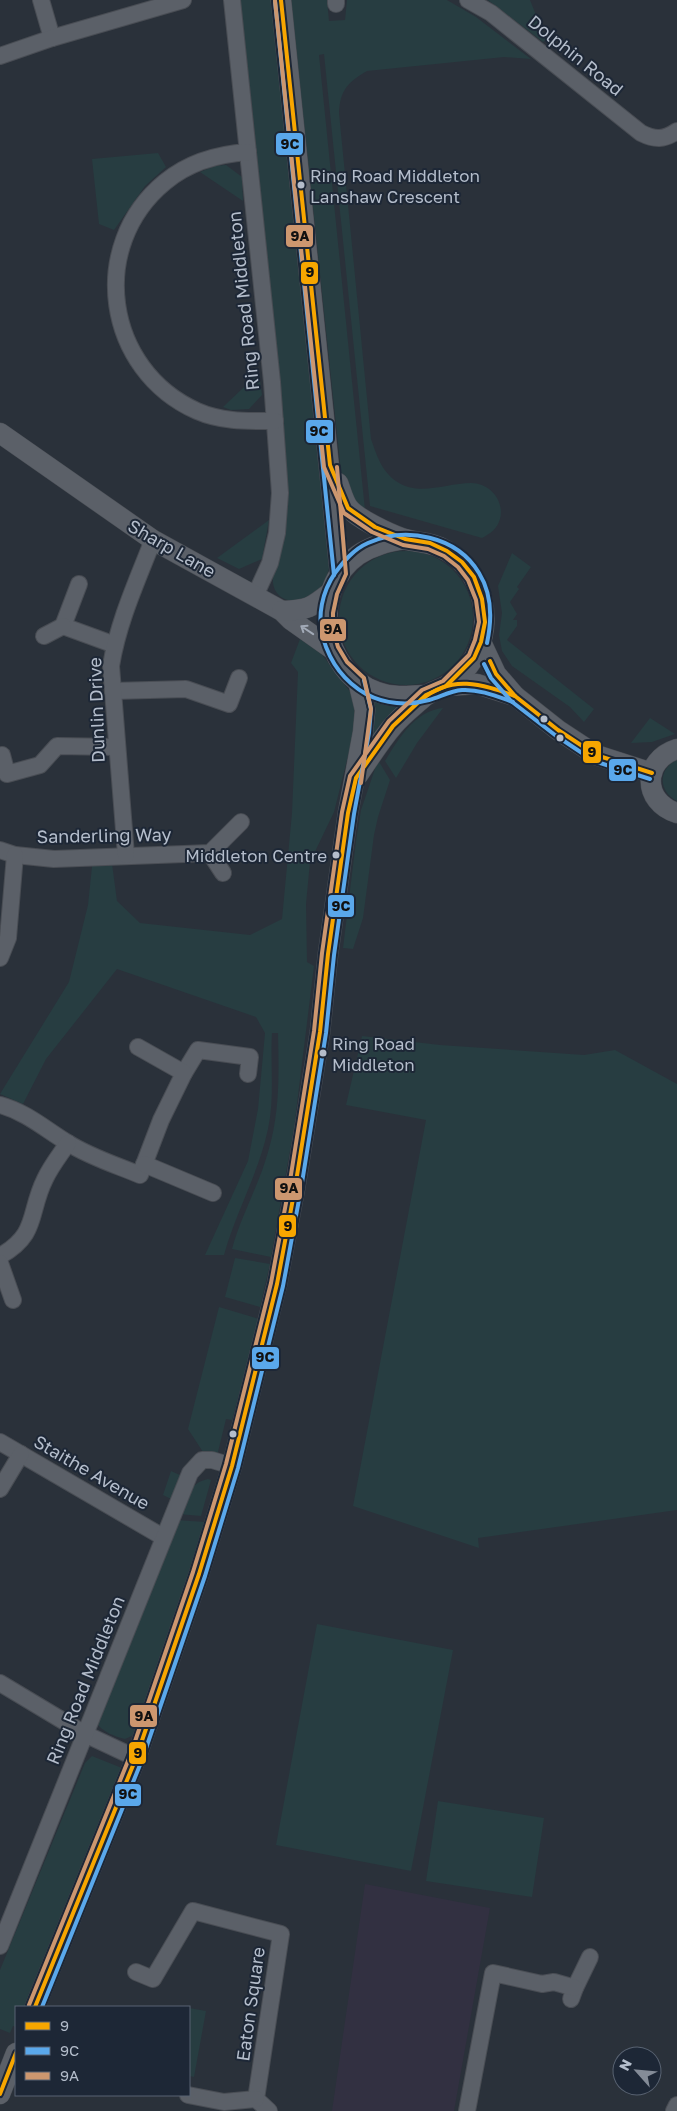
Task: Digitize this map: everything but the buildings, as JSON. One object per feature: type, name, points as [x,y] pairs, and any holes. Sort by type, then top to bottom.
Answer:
[{"type":"street","points":[[41,0],[52,38]]},
{"type":"street","points":[[0,56],[52,38],[183,0]]},
{"type":"street","name":"Ring Road Middleton","points":[[232,0],[275,421],[280,493],[278,524],[270,563],[255,596]]},
{"type":"street","points":[[281,0],[340,574]]},
{"type":"street","name":"Dolphin Road","points":[[468,0],[491,13],[641,133],[659,139],[668,138],[677,131]]},
{"type":"street","points":[[248,152],[226,154],[185,168],[151,195],[127,231],[116,272],[118,315],[134,355],[161,388],[197,411],[217,417],[239,421],[275,421]]},
{"type":"street","name":"Sharp Lane","points":[[2,436],[153,540],[282,610],[291,620],[332,649]]},
{"type":"street","points":[[330,464],[348,508],[375,527],[405,539],[430,543],[447,551],[462,562],[474,577],[482,599],[485,622],[481,642],[474,658],[446,686],[426,695],[393,726],[356,778]]},
{"type":"street","points":[[405,539],[379,544],[357,556],[340,574],[331,592],[327,612],[327,631],[332,649],[342,666],[358,681],[376,692],[400,697],[426,695]]},
{"type":"street","name":"Dunlin Drive","points":[[126,855],[111,666],[115,645],[153,540]]},
{"type":"street","points":[[44,636],[63,626],[78,584]]},
{"type":"street","points":[[282,610],[303,610],[317,603],[331,592]]},
{"type":"street","points":[[63,626],[115,645]]},
{"type":"street","points":[[481,642],[496,674],[515,696],[558,730],[596,755],[652,773]]},
{"type":"street","points":[[113,692],[186,689],[229,704],[239,678]]},
{"type":"street","points":[[35,2006],[136,1758],[200,1574],[232,1466],[276,1284],[295,1188],[320,1032],[328,954],[365,710],[358,681]]},
{"type":"street","points":[[446,686],[477,684],[515,696]]},
{"type":"street","points":[[2,755],[7,774],[40,765],[56,746],[116,747]]},
{"type":"street","points":[[677,748],[662,756],[657,762],[652,773],[651,785],[657,800],[662,806],[677,813]]},
{"type":"street","points":[[223,872],[210,853],[241,822]]},
{"type":"street","points":[[0,958],[8,938],[7,852]]},
{"type":"street","name":"Sanderling Way","points":[[7,852],[54,859],[210,853]]},
{"type":"street","points":[[138,1047],[184,1073]]},
{"type":"street","points":[[0,1105],[20,1111],[86,1153],[140,1176],[161,1120],[184,1073],[198,1050],[250,1057],[248,1074]]},
{"type":"street","points":[[0,1256],[23,1240],[30,1228],[44,1180],[68,1143]]},
{"type":"street","points":[[144,1164],[214,1192]]},
{"type":"street","points":[[0,1263],[13,1300]]},
{"type":"street","name":"Staithe Avenue","points":[[0,1442],[163,1537]]},
{"type":"street","points":[[0,1489],[21,1454]]},
{"type":"street","name":"Ring Road Middleton","points":[[1,1940],[190,1473],[202,1460],[212,1460],[232,1466]]},
{"type":"street","points":[[0,1683],[85,1734],[136,1758]]},
{"type":"street","name":"Eaton Square","points":[[136,1972],[153,1979],[193,1911],[280,1934],[256,2099]]},
{"type":"street","points":[[467,2111],[493,1973],[542,1984],[554,1982],[573,1993],[590,1957]]},
{"type":"street","points":[[0,2094],[15,2056]]},
{"type":"street","points":[[190,2095],[224,2102],[256,2099],[269,2111]]},
{"type":"street","points":[[674,2111],[677,2105]]},
{"type":"shaded area","points":[[365,1884],[490,1908],[454,2111],[332,2111]]},
{"type":"green space","points":[[239,0],[272,0],[331,559],[326,578],[320,588],[313,595],[295,601],[287,600],[280,596],[275,590],[273,582],[282,416],[252,106]]},
{"type":"green space","points":[[291,0],[327,0],[329,21],[345,20],[347,0],[447,0],[476,17],[531,59],[504,57],[367,71],[346,88],[341,98],[339,113],[371,439],[384,469],[393,479],[407,487],[425,489],[471,483],[489,489],[498,499],[501,512],[500,519],[493,530],[482,538],[370,506],[324,54],[319,55],[365,510],[362,511],[342,481]]},
{"type":"green space","points":[[488,0],[530,0],[546,40],[543,42]]},
{"type":"green space","points":[[158,153],[166,167],[145,186],[114,230],[99,224],[92,159]]},
{"type":"green space","points":[[226,165],[242,177],[243,201],[200,172],[215,166]]},
{"type":"green space","points":[[259,373],[262,395],[249,409],[231,410],[223,407]]},
{"type":"green space","points":[[269,520],[262,559],[239,569],[217,558]]},
{"type":"green space","points":[[406,551],[432,556],[454,570],[468,592],[473,618],[468,644],[454,666],[432,680],[406,685],[380,680],[358,666],[344,644],[339,618],[344,592],[358,570],[380,556]]},
{"type":"green space","points":[[512,553],[531,567],[517,587],[519,589],[510,602],[517,614],[513,620],[517,620],[517,626],[507,640],[594,709],[584,722],[570,707],[512,666],[502,651],[499,635],[502,613],[498,586]]},
{"type":"green space","points":[[300,639],[320,652],[351,693],[357,706],[355,728],[334,812],[310,862],[306,904],[307,962],[314,966],[294,1128],[271,1257],[232,1249],[260,1176],[275,1123],[278,1033],[272,1033],[272,1093],[270,1117],[264,1145],[224,1255],[205,1255],[248,1161],[258,1109],[265,1033],[256,1017],[117,969],[46,1059],[23,1104],[0,1094],[69,982],[88,905],[93,857],[111,856],[117,901],[140,923],[250,935],[282,919],[292,813],[298,672],[291,663]]},
{"type":"green space","points":[[369,699],[402,707],[368,755]]},
{"type":"green space","points":[[443,708],[417,743],[396,778],[385,761],[396,743],[409,727],[424,714]]},
{"type":"green space","points":[[650,718],[675,734],[652,742],[631,743]]},
{"type":"green space","points":[[378,760],[390,780],[374,835],[363,918],[353,949],[343,948],[361,810]]},
{"type":"green space","points":[[677,760],[677,801],[666,792],[663,780],[666,769]]},
{"type":"green space","points":[[362,1036],[440,1045],[584,1055],[615,1050],[677,1084],[677,1510],[478,1538],[479,1548],[353,1506],[426,1120],[346,1105]]},
{"type":"green space","points":[[235,1258],[270,1264],[260,1307],[225,1297]]},
{"type":"green space","points":[[219,1307],[259,1319],[232,1420],[226,1419],[217,1456],[203,1452],[188,1429]]},
{"type":"green space","points":[[171,1471],[182,1476],[171,1499],[163,1495]]},
{"type":"green space","points":[[208,1479],[211,1480],[201,1516],[178,1514],[192,1488],[196,1484]]},
{"type":"green space","points":[[176,1520],[205,1522],[175,1621],[134,1735],[125,1739],[105,1731],[96,1722]]},
{"type":"green space","points":[[317,1624],[453,1650],[411,1871],[276,1845]]},
{"type":"green space","points":[[92,1756],[122,1768],[28,2006],[15,2006],[15,2027],[13,2026],[10,2033],[0,2029],[0,1970],[85,1763]]},
{"type":"green space","points":[[438,1801],[544,1818],[532,1897],[426,1881]]},
{"type":"green space","points":[[190,2008],[206,2011],[194,2077],[190,2076]]},
{"type":"transit line","name":"9","points":[[35,2006],[136,1758],[199,1574],[232,1466],[277,1284],[295,1188],[320,1032],[328,954],[348,813],[356,778],[393,726],[426,695],[446,686],[474,658],[481,642],[485,622],[482,599],[474,577],[462,562],[447,551],[430,543],[405,539],[375,527],[348,508],[330,465],[281,0]]},
{"type":"transit line","name":"9C","points":[[275,1],[334,575]]},
{"type":"transit line","name":"9A","points":[[29,2005],[130,1756],[193,1572],[226,1464],[271,1283],[289,1187],[314,1031],[322,953],[342,812],[350,776],[389,721],[422,690],[443,681],[469,655],[479,622],[476,600],[468,580],[458,567],[444,556],[428,549],[403,545],[372,532],[344,513],[324,467],[275,1]]},
{"type":"transit line","name":"9A","points":[[337,467],[346,574],[337,594],[333,613],[333,630],[338,647],[347,662],[364,678],[371,709],[361,783]]},
{"type":"transit line","name":"9C","points":[[487,643],[490,625],[489,598],[479,573],[458,550],[430,538],[398,535],[368,543],[358,549],[338,569],[324,596],[321,630],[326,647],[339,671],[351,684],[366,694],[389,702],[413,703],[453,692],[468,690],[488,693],[513,702]]},
{"type":"transit line","name":"9","points":[[490,661],[496,674],[515,696],[558,730],[596,755],[652,773]]},
{"type":"transit line","name":"9C","points":[[484,664],[491,678],[511,701],[555,735],[594,761],[650,779]]},
{"type":"transit line","name":"9C","points":[[42,2006],[142,1760],[205,1576],[238,1468],[283,1286],[326,1033],[334,955],[354,814],[369,733],[371,709],[364,680]]},
{"type":"transit line","name":"9","points":[[421,700],[433,692],[455,684],[478,685],[515,696]]},
{"type":"transit line","name":"9","points":[[0,2094],[15,2056]]},
{"type":"place","name":"Ring Road Middleton Lanshaw Crescent","points":[[301,185]]},
{"type":"place","name":"Middleton Centre","points":[[336,855]]},
{"type":"place","name":"Ring Road Middleton","points":[[323,1053]]}]
